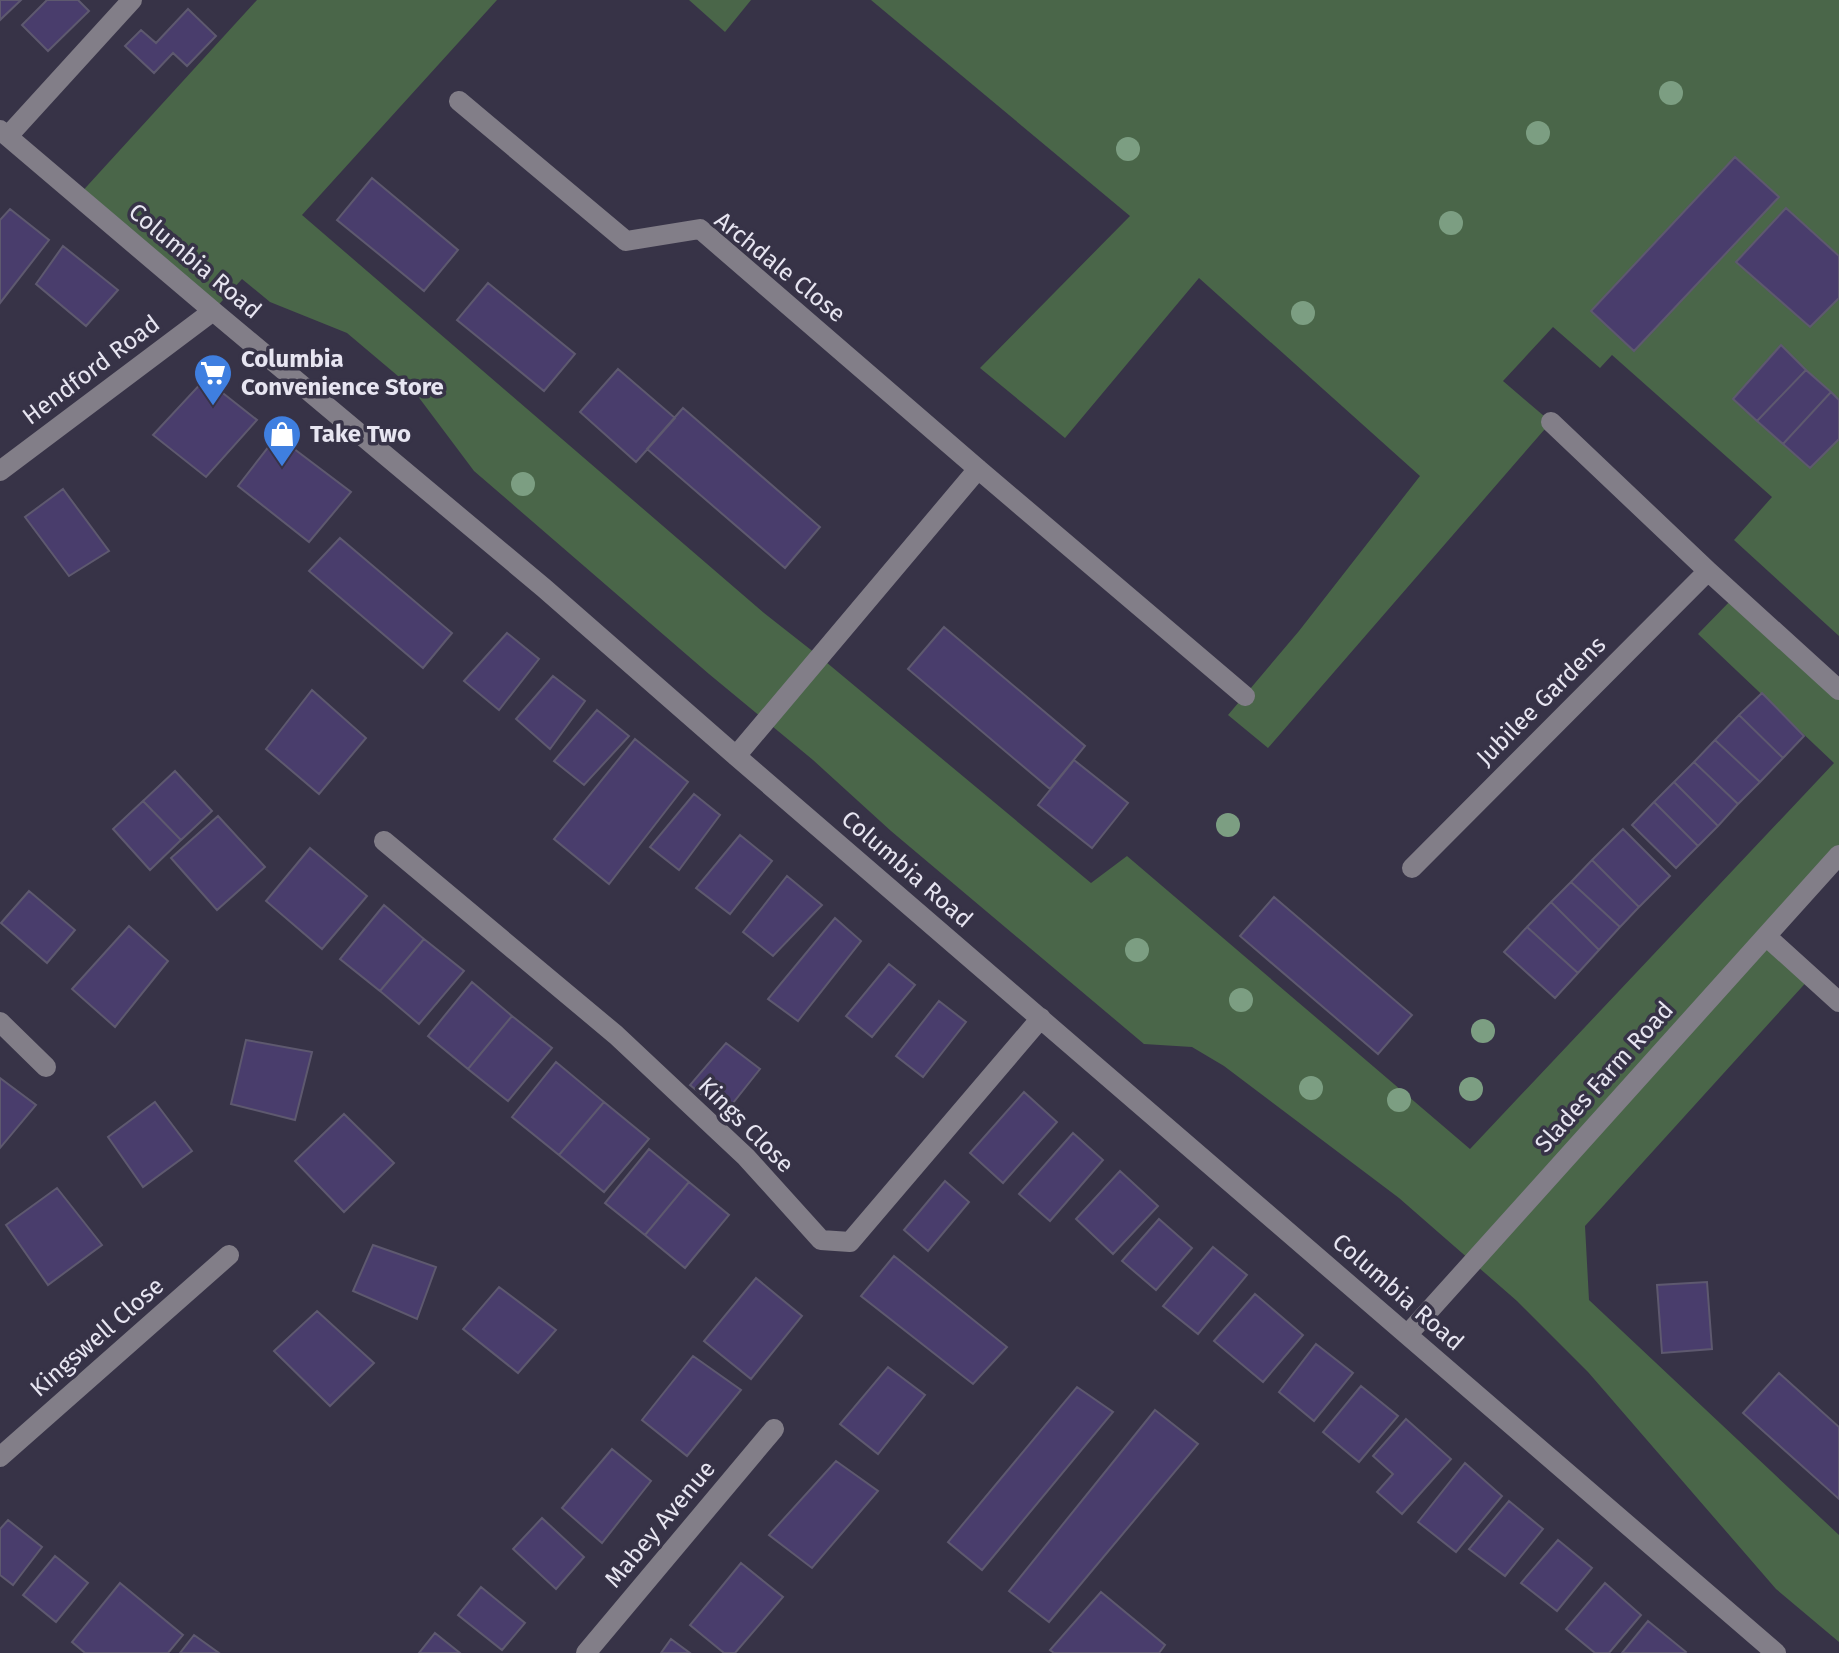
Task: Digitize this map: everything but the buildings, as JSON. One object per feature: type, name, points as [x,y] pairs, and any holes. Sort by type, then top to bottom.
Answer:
[{"type":"street","points":[[4,133],[132,0]]},
{"type":"street","name":"Archdale Close","points":[[459,101],[626,241],[700,229],[1245,696]]},
{"type":"street","name":"Columbia Road","points":[[4,133],[532,578],[1776,1653]]},
{"type":"street","name":"Hendford Road","points":[[0,471],[213,311]]},
{"type":"street","points":[[1551,422],[1839,690]]},
{"type":"street","points":[[736,756],[978,469]]},
{"type":"street","name":"Jubilee Gardens","points":[[1412,868],[1708,571]]},
{"type":"street","name":"Kings Close","points":[[384,841],[616,1035],[746,1157],[821,1240],[850,1242],[1041,1018]]},
{"type":"street","name":"Slades Farm Road","points":[[1408,1334],[1839,855]]},
{"type":"street","points":[[1766,936],[1839,1002]]},
{"type":"street","points":[[0,1022],[46,1067]]},
{"type":"street","name":"Kingswell Close","points":[[0,1457],[229,1255]]},
{"type":"street","name":"Mabey Avenue","points":[[586,1653],[774,1429]]},
{"type":"green space","points":[[257,0],[497,0],[302,215],[764,613],[1091,883],[1127,856],[1470,1149],[1834,763],[1698,634],[1735,596],[1839,690],[1839,855],[1766,936],[1811,977],[1585,1226],[1589,1300],[1839,1535],[1839,1642],[1776,1589],[1588,1372],[1517,1301],[1399,1198],[1224,1066],[1192,1047],[1144,1044],[891,831],[813,760],[474,471],[411,387],[347,333],[270,302],[242,279],[213,311],[78,196]]},
{"type":"green space","points":[[689,0],[751,0],[725,32]]},
{"type":"green space","points":[[871,0],[1839,0],[1839,636],[1734,540],[1772,497],[1612,355],[1600,368],[1553,327],[1503,381],[1551,422],[1268,748],[1228,715],[1299,631],[1420,476],[1199,278],[1065,438],[980,368],[1130,216]]},
{"type":"place","name":"Columbia Convenience Store","points":[[213,407]]},
{"type":"place","name":"Take Two","points":[[282,468]]}]
